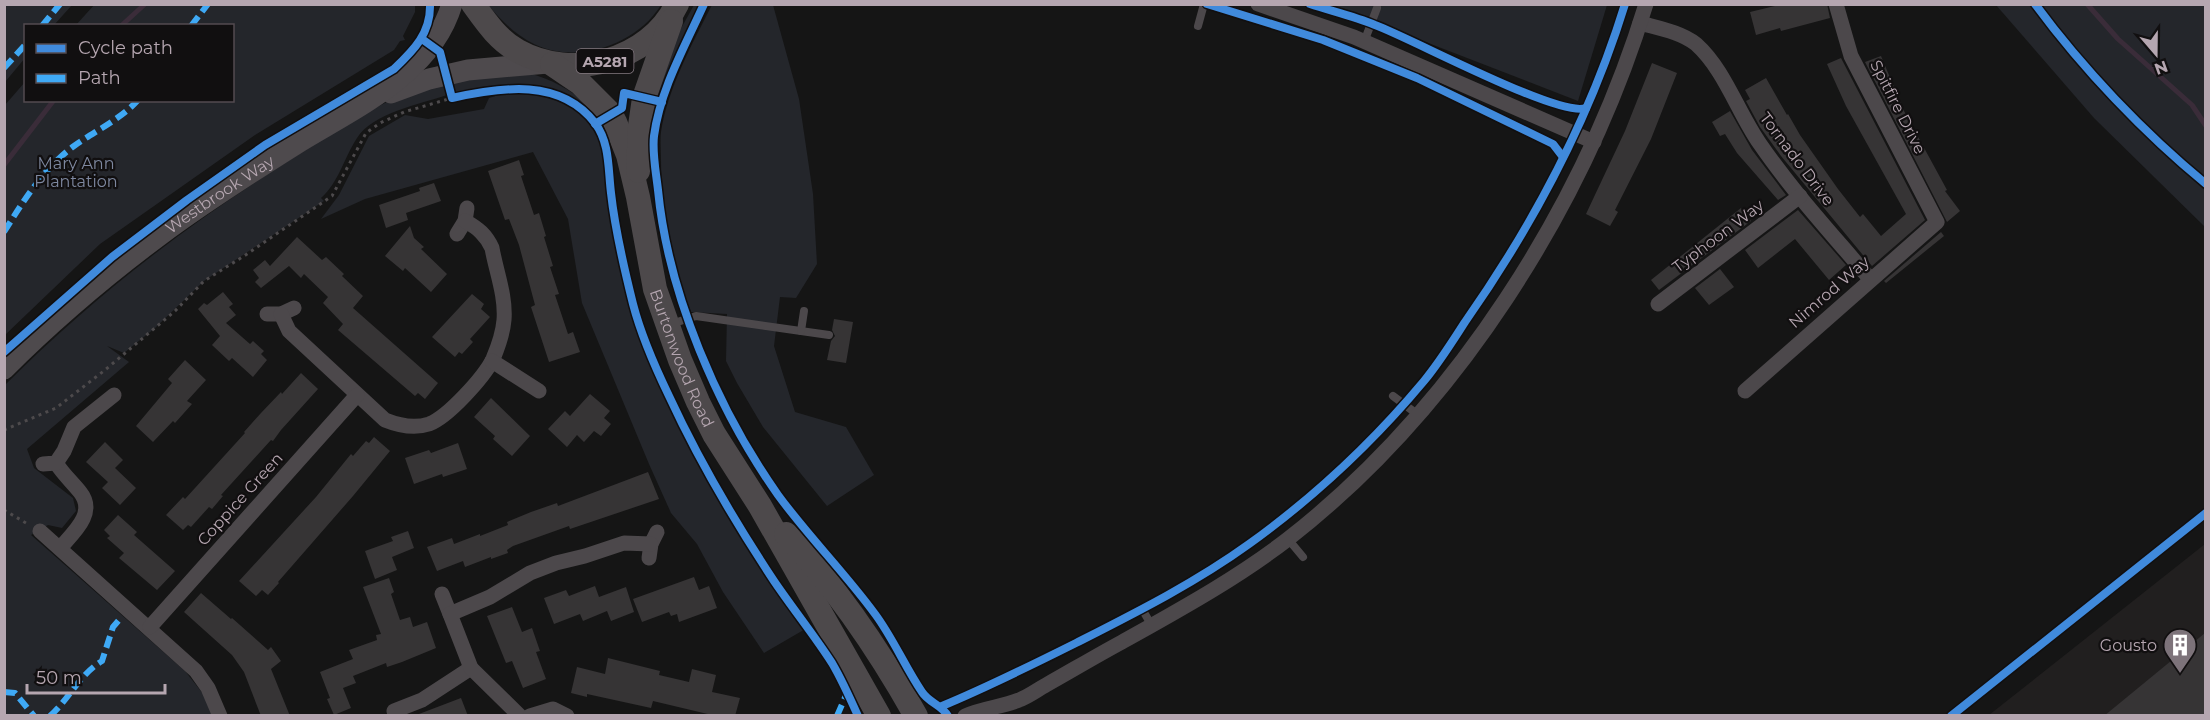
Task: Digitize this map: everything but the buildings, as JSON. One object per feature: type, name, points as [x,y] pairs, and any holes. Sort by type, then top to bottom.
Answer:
[{"type":"main road","name":"A5281","points":[[473,4],[491,30],[517,50],[550,63],[587,66],[622,56],[652,36],[676,7]]},
{"type":"main road","name":"Burtonwood Road","points":[[638,197],[638,155],[644,98],[676,7]]},
{"type":"main road","name":"Burtonwood Road","points":[[550,63],[580,83],[610,114],[628,155],[651,269],[667,326],[698,402],[714,434],[760,506],[879,716]]},
{"type":"main road","name":"Burtonwood Road","points":[[760,506],[807,555],[833,587],[876,645],[916,716]]},
{"type":"street","name":"Westbrook Way","points":[[4,369],[69,309],[159,235],[253,172],[363,104],[398,79],[420,58],[438,35],[452,4]]},
{"type":"street","points":[[1258,4],[1364,42],[1594,142]]},
{"type":"street","points":[[965,716],[1019,700],[1226,582],[1288,538],[1348,486],[1417,414],[1444,384],[1504,302],[1540,245],[1594,142],[1616,92],[1646,4]]},
{"type":"street","name":"Spitfire Drive","points":[[1836,4],[1851,56],[1937,222]]},
{"type":"street","name":"Tornado Drive","points":[[1640,23],[1682,36],[1696,44],[1715,67],[1759,144],[1870,279]]},
{"type":"street","name":"Westbrook Way","points":[[363,104],[446,74],[490,67],[550,63]]},
{"type":"street","name":"Typhoon Way","points":[[1658,304],[1800,196]]},
{"type":"street","points":[[280,312],[289,331],[385,420],[404,426],[423,425],[438,419],[456,405],[492,361],[501,339],[504,321],[504,304],[492,248],[477,228],[463,221]]},
{"type":"street","name":"Nimrod Way","points":[[1745,391],[1937,222]]},
{"type":"street","points":[[492,361],[539,391]]},
{"type":"street","points":[[60,548],[83,521],[86,508],[83,496],[50,463],[64,451],[74,428],[114,395]]},
{"type":"street","name":"Coppice Green","points":[[150,627],[357,395]]},
{"type":"street","points":[[40,531],[150,627],[196,671],[220,716]]},
{"type":"street","points":[[450,614],[490,597],[530,573],[556,563],[624,543],[652,545]]},
{"type":"street","points":[[442,594],[471,668],[520,716]]},
{"type":"street","points":[[392,708],[422,700],[471,668]]},
{"type":"street","points":[[1007,716],[1019,700]]},
{"type":"street","points":[[530,716],[554,709],[567,716]]},
{"type":"lane","points":[[1198,26],[1204,4]]},
{"type":"lane","points":[[1364,42],[1377,8]]},
{"type":"lane","points":[[801,331],[804,311]]},
{"type":"lane","points":[[667,326],[696,316],[828,335]]},
{"type":"lane","points":[[1393,396],[1417,414]]},
{"type":"lane","points":[[1288,538],[1303,557]]},
{"type":"lane","points":[[1142,609],[1152,626]]},
{"type":"path","points":[[4,430],[56,408],[175,311],[204,281],[332,196],[366,133],[380,123],[404,112],[457,97],[446,74]]},
{"type":"path","points":[[4,510],[40,531]]},
{"type":"shaded area","points":[[2205,544],[2205,715],[1989,715]]},
{"type":"green space","points":[[5,4],[72,5],[55,24],[24,24],[24,59],[5,82]]},
{"type":"green space","name":"Mary Ann Plantation","points":[[95,4],[415,4],[415,12],[403,36],[405,40],[400,41],[394,50],[255,135],[100,244],[5,335],[5,105],[24,83],[24,102],[234,102],[234,24],[77,24]]},
{"type":"green space","points":[[488,5],[661,5],[637,31],[621,40],[604,47],[568,52],[551,50],[520,36]]},
{"type":"green space","points":[[694,5],[699,5],[659,96],[652,95],[673,43]]},
{"type":"green space","points":[[712,5],[773,5],[799,99],[813,194],[817,264],[796,298],[780,297],[774,346],[795,412],[846,427],[874,475],[827,506],[763,427],[737,383],[726,361],[727,314],[691,312],[673,256],[663,199],[661,132],[675,83]]},
{"type":"green space","points":[[1330,5],[1607,5],[1578,101]]},
{"type":"green space","points":[[1996,5],[2205,5],[2205,227],[2094,118]]},
{"type":"green space","points":[[528,73],[545,78],[589,105],[587,107],[567,95],[542,86],[492,87],[456,93],[452,79]]},
{"type":"green space","points":[[443,81],[447,95],[398,110],[364,129],[352,146],[332,185],[321,198],[324,201],[204,281],[155,328],[124,353],[107,346],[129,362],[27,449],[34,468],[73,498],[76,511],[62,528],[48,525],[31,535],[185,671],[204,695],[214,715],[5,716],[5,385],[103,295],[172,241],[245,189],[360,116],[394,99]]},
{"type":"green space","points":[[505,93],[555,96],[587,116],[601,135],[610,165],[628,283],[641,330],[658,376],[702,463],[807,628],[764,653],[723,592],[697,544],[671,513],[582,303],[568,219],[533,152],[365,199],[321,219],[339,195],[369,136],[405,115],[428,119],[484,109],[489,98]]},
{"type":"waterway","points":[[123,24],[145,4]]},
{"type":"waterway","points":[[2087,4],[2118,39],[2192,105],[2206,126]]},
{"type":"waterway","points":[[4,165],[52,102]]},
{"type":"marked path","points":[[44,24],[60,4]]},
{"type":"marked path","points":[[193,24],[208,4]]},
{"type":"marked path","points":[[4,68],[24,46]]},
{"type":"marked path","points":[[4,232],[27,197],[53,164],[74,146],[116,119],[136,102]]},
{"type":"marked path","points":[[50,716],[87,673],[102,661],[113,627],[119,620]]},
{"type":"marked path","points":[[4,692],[15,693],[34,716]]},
{"type":"marked path","points":[[837,716],[847,693]]},
{"type":"cycle path","points":[[4,352],[112,257],[187,200],[265,145],[394,69],[420,40],[428,24],[430,4]]},
{"type":"cycle path","points":[[704,4],[667,85],[654,136],[654,163],[664,229],[685,310],[716,389],[756,462],[778,495],[875,614],[922,692],[948,716]]},
{"type":"cycle path","points":[[1207,4],[1323,40],[1417,78],[1553,144],[1563,157]]},
{"type":"cycle path","points":[[1310,4],[1375,25],[1517,90],[1571,108],[1586,108]]},
{"type":"cycle path","points":[[942,706],[1076,643],[1207,572],[1296,508],[1384,426],[1440,360],[1490,285],[1536,209],[1595,88],[1625,4]]},
{"type":"cycle path","points":[[2035,4],[2073,52],[2115,99],[2160,144],[2206,184]]},
{"type":"cycle path","points":[[422,39],[440,52],[452,98],[510,89],[548,92],[581,109],[595,123],[608,156],[615,221],[633,304],[644,339],[659,374],[718,491],[774,581],[832,663],[858,716]]},
{"type":"cycle path","points":[[595,124],[622,108],[624,93],[662,102]]},
{"type":"cycle path","points":[[1951,716],[2206,513]]},
{"type":"place","name":"Gousto","points":[[2180,674]]}]
